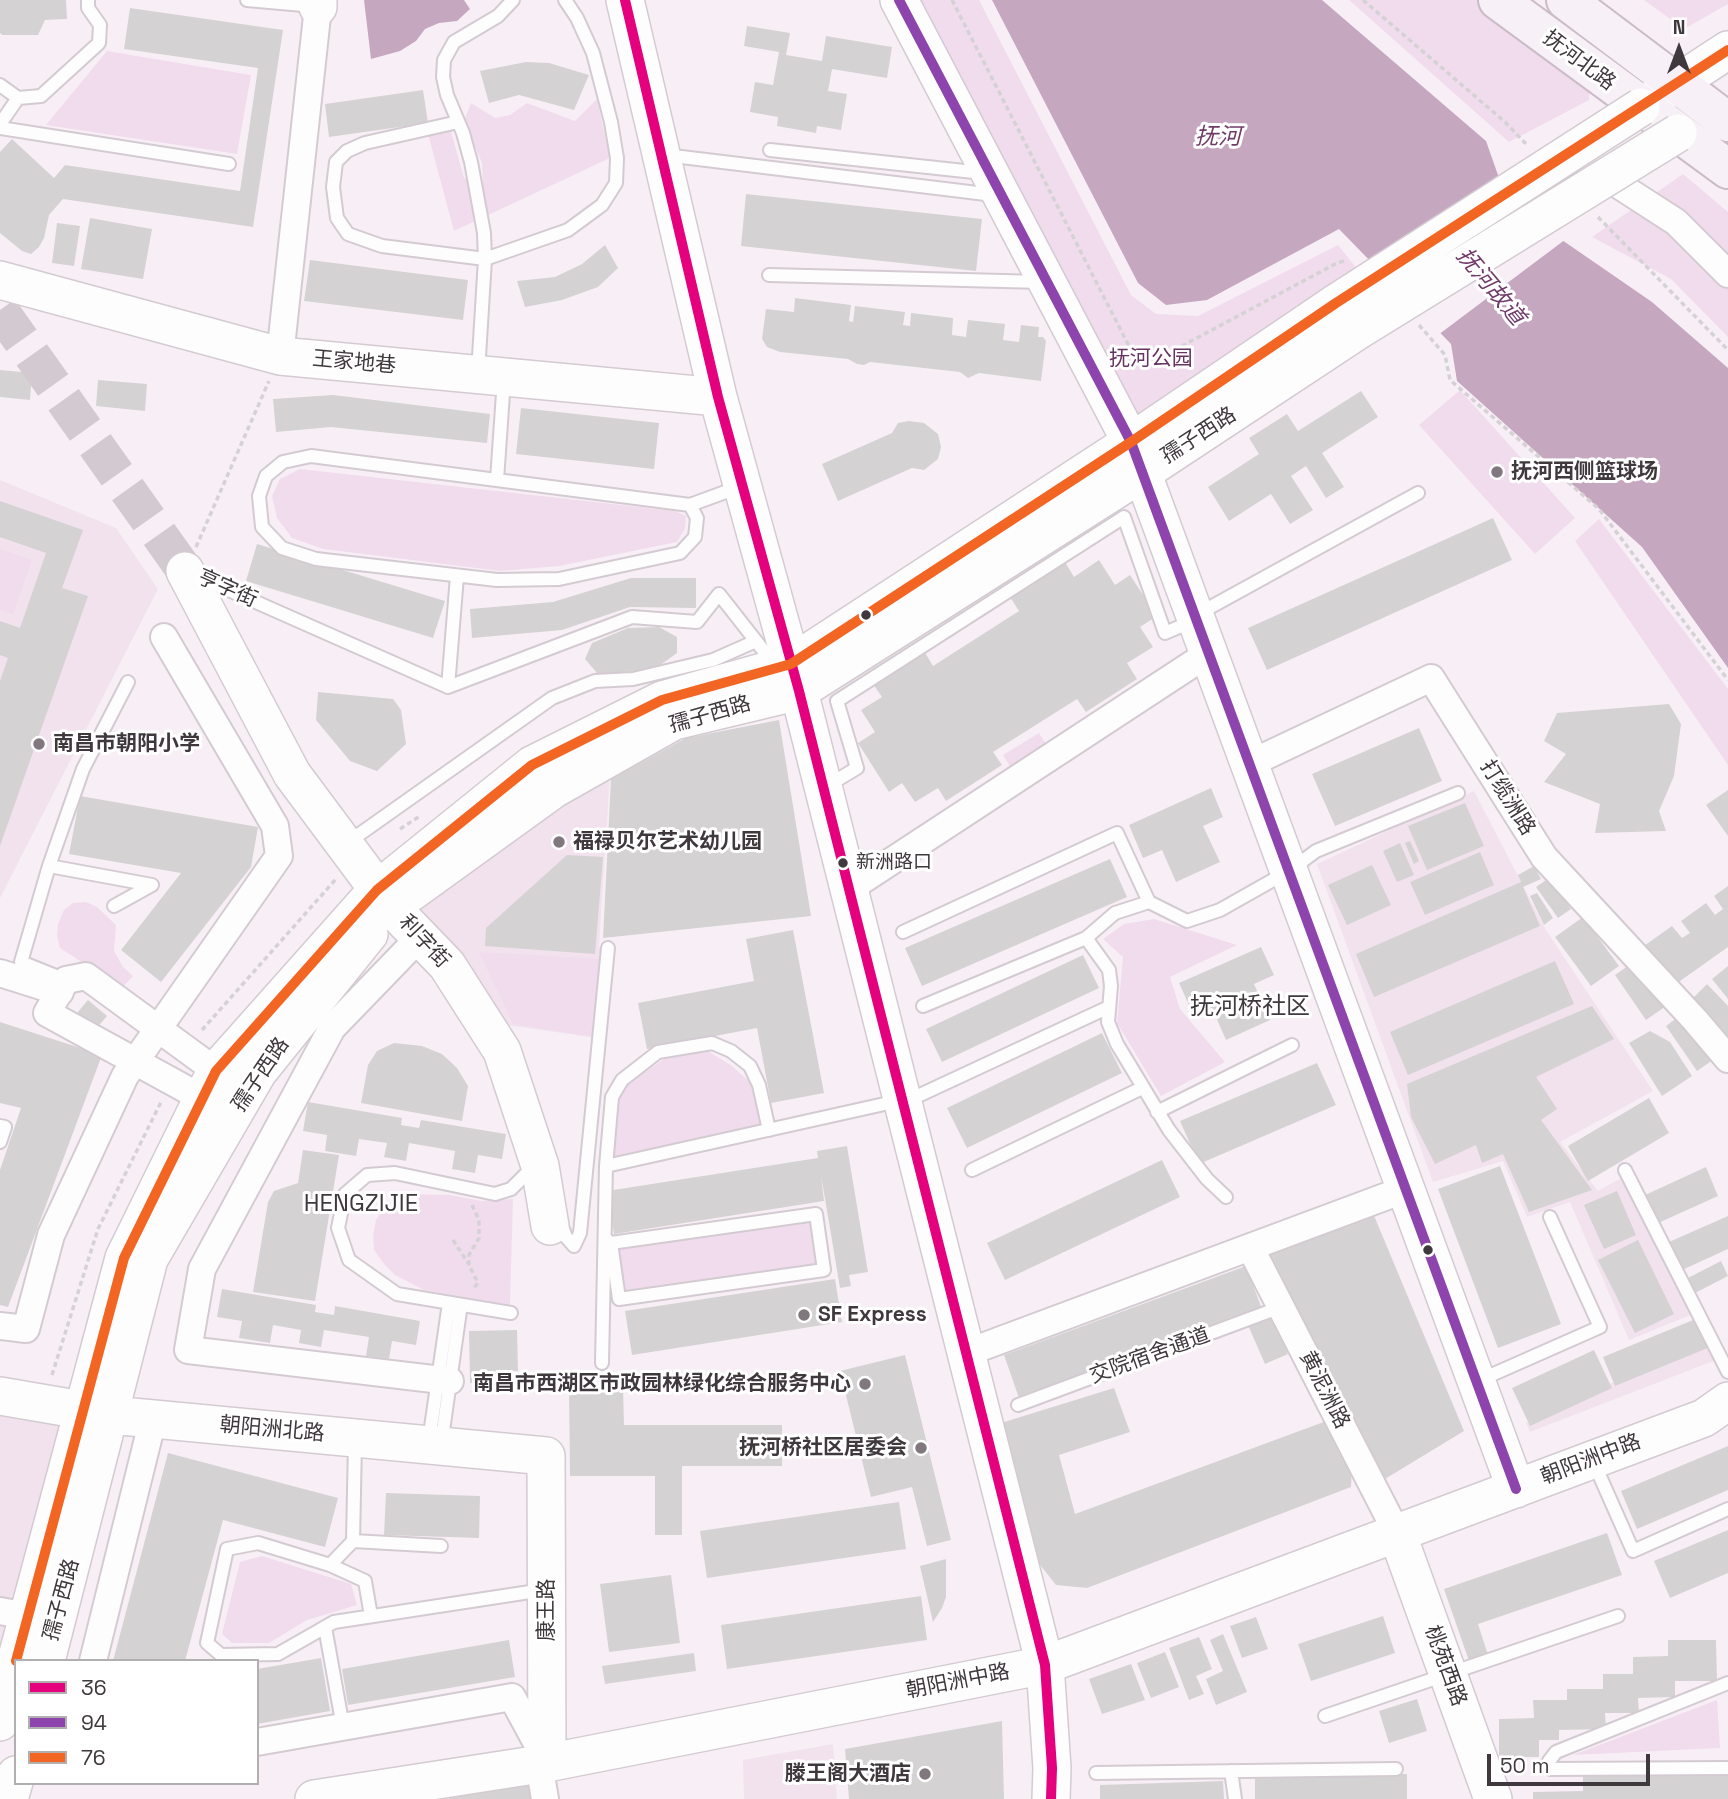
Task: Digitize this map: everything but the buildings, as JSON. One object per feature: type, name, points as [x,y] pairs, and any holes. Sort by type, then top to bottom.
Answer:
[{"type":"main road","points":[[625,0],[718,397],[742,486],[781,671],[896,1103],[1039,1667],[1038,1799]]},
{"type":"main road","points":[[899,0],[1137,458],[1516,1489]]},
{"type":"main road","name":"抚河北路","points":[[1498,0],[1728,169]]},
{"type":"main road","name":"抚河北路","points":[[1566,0],[1678,83],[1723,111]]},
{"type":"main road","name":"孺子西路","points":[[781,671],[1137,458],[1347,317],[1641,107],[1728,50]]},
{"type":"main road","name":"孺子西路","points":[[1347,317],[1678,133],[1723,111]]},
{"type":"main road","name":"王家地巷","points":[[0,280],[280,356],[718,397]]},
{"type":"main road","name":"孺子西路","points":[[46,1659],[97,1412],[124,1258],[209,1084],[384,898],[532,765],[662,700],[781,671],[963,603],[1137,458]]},
{"type":"main road","name":"利字街","points":[[186,571],[292,774],[384,898],[447,965],[502,1051],[537,1158],[550,1226]]},
{"type":"main road","points":[[781,671],[823,788],[849,889],[896,1103],[966,1353],[1039,1667],[1052,1768],[1051,1799]]},
{"type":"main road","name":"孺子西路","points":[[16,1659],[14,1613],[97,1412],[149,1259],[258,1072],[384,898]]},
{"type":"main road","name":"朝阳洲北路","points":[[0,1396],[153,1419],[546,1456]]},
{"type":"main road","name":"朝阳洲中路","points":[[314,1799],[544,1775],[1039,1667],[1704,1418],[1728,1401]]},
{"type":"main road","name":"康王路","points":[[544,1775],[546,1456]]},
{"type":"main road","name":"桃苑西路","points":[[1397,1533],[1493,1799]]},
{"type":"main road","name":"孺子西路","points":[[0,1722],[14,1670]]},
{"type":"street","points":[[280,356],[318,3]]},
{"type":"street","points":[[1614,182],[1676,222],[1728,274]]},
{"type":"street","points":[[0,1326],[26,1329],[51,1235],[125,1076],[279,856],[275,827],[164,637]]},
{"type":"street","points":[[849,889],[1209,653]]},
{"type":"street","name":"打缆洲路","points":[[1249,764],[1431,678],[1544,857],[1728,1059]]},
{"type":"street","points":[[420,937],[332,1028],[202,1269],[188,1350],[444,1380]]},
{"type":"street","points":[[0,973],[63,986],[86,976],[158,1029],[209,1084]]},
{"type":"street","points":[[63,986],[47,1013],[135,1061],[209,1084]]},
{"type":"street","points":[[966,1353],[1406,1189]]},
{"type":"street","name":"黄泥洲路","points":[[1250,1247],[1397,1533]]},
{"type":"street","points":[[93,1659],[153,1419]]},
{"type":"street","points":[[259,1742],[512,1697],[544,1775]]},
{"type":"lane","points":[[0,85],[18,98],[41,96],[99,43],[100,25],[88,8],[88,0]]},
{"type":"lane","points":[[247,0],[318,3]]},
{"type":"lane","points":[[497,480],[484,233],[471,162],[443,77],[444,60],[454,42],[498,16],[513,0]]},
{"type":"lane","points":[[458,122],[365,143],[347,151],[335,163],[333,187],[337,218],[348,234],[382,246],[485,259],[568,230],[602,205],[616,183],[617,158],[597,65],[577,18],[565,0]]},
{"type":"lane","points":[[18,98],[0,126],[229,164]]},
{"type":"lane","points":[[770,150],[996,185]]},
{"type":"lane","points":[[661,154],[996,185]]},
{"type":"lane","points":[[769,275],[1047,282]]},
{"type":"lane","points":[[690,505],[697,518],[695,537],[680,553],[559,579],[497,580],[316,559],[282,548],[262,527],[259,496],[266,476],[283,462],[311,456],[690,505],[742,486]]},
{"type":"lane","points":[[823,788],[857,768],[837,701],[963,603],[1124,517],[1165,633],[1418,493]]},
{"type":"lane","name":"亨字街","points":[[186,571],[448,687]]},
{"type":"lane","points":[[457,576],[448,687],[632,617],[697,622],[719,594],[781,671]]},
{"type":"lane","points":[[344,845],[552,698],[595,681],[633,679],[713,660],[781,671]]},
{"type":"lane","points":[[63,986],[21,962],[49,866],[83,769],[128,682]]},
{"type":"lane","points":[[903,932],[1116,833],[1149,902],[1187,921],[1220,910],[1289,872],[1316,851],[1458,793]]},
{"type":"lane","points":[[49,866],[152,885],[114,906]]},
{"type":"lane","points":[[923,1006],[1086,938],[1115,913],[1149,902]]},
{"type":"lane","points":[[1086,938],[1109,970],[1108,1022],[1116,1044],[1157,1112],[1207,1179],[1226,1197]]},
{"type":"lane","points":[[537,1158],[565,1237],[574,1245],[580,1233],[608,948]]},
{"type":"lane","points":[[606,1166],[896,1103],[1109,1007]]},
{"type":"lane","points":[[602,1363],[608,1241],[606,1166],[612,1097],[622,1080],[657,1052],[712,1043],[732,1051],[750,1066],[759,1085],[769,1130]]},
{"type":"lane","points":[[1157,1112],[1292,1045]]},
{"type":"lane","points":[[972,1170],[1142,1088]]},
{"type":"lane","points":[[0,1126],[5,1127],[0,1142]]},
{"type":"lane","points":[[511,1313],[454,1307],[397,1294],[349,1260],[338,1228],[345,1194],[367,1175],[395,1172],[495,1194],[511,1189],[529,1171],[537,1158]]},
{"type":"lane","points":[[1625,1170],[1728,1372]]},
{"type":"lane","points":[[816,1213],[824,1270],[619,1300],[608,1241],[816,1213]]},
{"type":"lane","points":[[1477,1382],[1600,1327],[1550,1217]]},
{"type":"lane","points":[[435,1446],[444,1380],[460,1311],[454,1307]]},
{"type":"lane","name":"交院宿舍通道","points":[[1018,1405],[1281,1307]]},
{"type":"lane","points":[[330,1564],[353,1541],[355,1438]]},
{"type":"lane","points":[[1592,1460],[1633,1551],[1728,1509]]},
{"type":"lane","points":[[353,1541],[441,1546]]},
{"type":"lane","points":[[371,1616],[365,1581],[330,1564],[258,1543],[227,1549],[207,1643],[221,1654],[278,1654],[334,1622],[547,1589]]},
{"type":"lane","points":[[1325,1716],[1618,1616]]},
{"type":"lane","points":[[325,1627],[343,1727]]},
{"type":"lane","points":[[1728,1683],[1556,1752],[1549,1761],[1551,1769],[1728,1768]]},
{"type":"lane","points":[[1096,1773],[1396,1769]]},
{"type":"lane","points":[[1231,1771],[1235,1799]]},
{"type":"path","name":"亨字街","points":[[186,571],[280,356]]},
{"type":"path","points":[[463,1187],[479,1220],[479,1238],[469,1255],[469,1265]]},
{"type":"path","points":[[453,1240],[478,1283],[454,1307]]},
{"type":"shaded area","name":"南昌市朝阳小学","points":[[0,480],[116,528],[158,589],[0,898]]},
{"type":"shaded area","name":"福禄贝尔艺术幼儿园","points":[[610,774],[599,946],[604,953],[598,1038],[506,1025],[415,910]]},
{"type":"shaded area","points":[[1474,791],[1546,930],[1653,1091],[1560,1142],[1598,1191],[1621,1178],[1693,1314],[1629,1340],[1570,1202],[1527,1217],[1503,1161],[1433,1182],[1317,864]]},
{"type":"shaded area","points":[[1708,1338],[1716,1360],[1530,1432],[1526,1423]]},
{"type":"shaded area","points":[[0,1404],[70,1415],[0,1673]]},
{"type":"shaded area","points":[[833,1744],[837,1799],[744,1799],[743,1760]]},
{"type":"green space","name":"抚河公园","points":[[911,0],[979,0],[1131,295],[1156,314],[1198,316],[1338,245],[1358,270],[1136,425]]},
{"type":"green space","points":[[1349,0],[1487,0],[1590,79],[1589,100],[1509,142]]},
{"type":"green space","points":[[1644,0],[1728,0],[1728,4],[1684,29]]},
{"type":"green space","points":[[107,51],[251,75],[237,154],[46,125]]},
{"type":"green space","points":[[597,99],[610,158],[454,231],[428,134],[451,131],[464,178],[483,183],[482,163],[464,121],[471,103],[495,118],[510,115],[527,103],[575,121]]},
{"type":"green space","points":[[1683,174],[1728,212],[1728,337],[1671,279],[1592,237]]},
{"type":"green space","name":"抚河西侧篮球场","points":[[1460,390],[1575,518],[1535,554],[1419,425]]},
{"type":"green space","points":[[300,469],[675,511],[686,516],[685,529],[677,542],[559,566],[500,571],[323,549],[292,538],[277,518],[272,496],[280,479]]},
{"type":"green space","points":[[1599,519],[1728,689],[1728,765],[1575,541]]},
{"type":"green space","points":[[0,549],[32,560],[13,614],[0,610]]},
{"type":"green space","points":[[1039,733],[1047,746],[1011,768],[1003,755]]},
{"type":"green space","points":[[86,902],[97,907],[116,925],[114,951],[123,967],[133,976],[122,988],[60,948],[58,924],[64,910],[73,903]]},
{"type":"green space","points":[[1154,919],[1237,945],[1170,977],[1180,1009],[1225,1062],[1161,1096],[1117,1023],[1123,957],[1103,939],[1124,924]]},
{"type":"green space","points":[[479,952],[600,959],[593,1037],[513,1024]]},
{"type":"green space","points":[[708,1051],[732,1066],[752,1084],[762,1125],[612,1160],[619,1094],[636,1078],[664,1059]]},
{"type":"green space","points":[[403,1194],[450,1195],[481,1201],[513,1199],[510,1305],[424,1290],[395,1275],[384,1264],[374,1250],[376,1220],[386,1206]]},
{"type":"green space","points":[[815,1214],[823,1268],[619,1298],[611,1244]]},
{"type":"green space","points":[[262,1556],[351,1584],[357,1605],[307,1620],[269,1643],[232,1643],[222,1634],[240,1562]]},
{"type":"green space","points":[[1717,1700],[1720,1748],[1573,1755]]},
{"type":"water","points":[[364,0],[464,0],[470,9],[457,21],[439,23],[425,29],[416,41],[400,51],[371,59]]},
{"type":"water","name":"抚河","points":[[992,0],[1322,0],[1486,141],[1498,175],[1562,240],[1652,302],[1728,368],[1728,668],[1642,547],[1457,381],[1451,344],[1339,229],[1207,300],[1166,305],[1138,283]]},
{"type":"pier","points":[[1503,176],[1566,239],[1438,335],[1376,272]]},
{"type":"tunnel","points":[[0,310],[185,571]]},
{"type":"transit line","name":"36","points":[[625,0],[718,397],[799,691],[1045,1665],[1052,1768],[1051,1799]]},
{"type":"transit line","name":"94","points":[[899,0],[1131,442],[1516,1489]]},
{"type":"transit line","name":"76","points":[[17,1659],[124,1258],[216,1071],[377,890],[532,765],[662,700],[791,664],[1131,442],[1336,303],[1728,50]]},
{"type":"place","name":"抚河西侧篮球场","points":[[1497,472]]},
{"type":"place","name":"南昌市朝阳小学","points":[[39,744]]},
{"type":"place","name":"福禄贝尔艺术幼儿园","points":[[559,842]]},
{"type":"place","name":"新洲路口","points":[[843,863]]},
{"type":"place","name":"SF Express","points":[[804,1315]]},
{"type":"place","name":"南昌市西湖区市政园林绿化综合服务中心","points":[[865,1384]]},
{"type":"place","name":"抚河桥社区居委会","points":[[921,1448]]},
{"type":"place","name":"滕王阁大酒店","points":[[925,1774]]},
{"type":"district","name":"抚河桥社区","points":[[1250,1007]]},
{"type":"district","name":"HENGZIJIE","points":[[361,1204]]},
{"type":"water label","name":"抚河故道","points":[[1490,287]]}]
